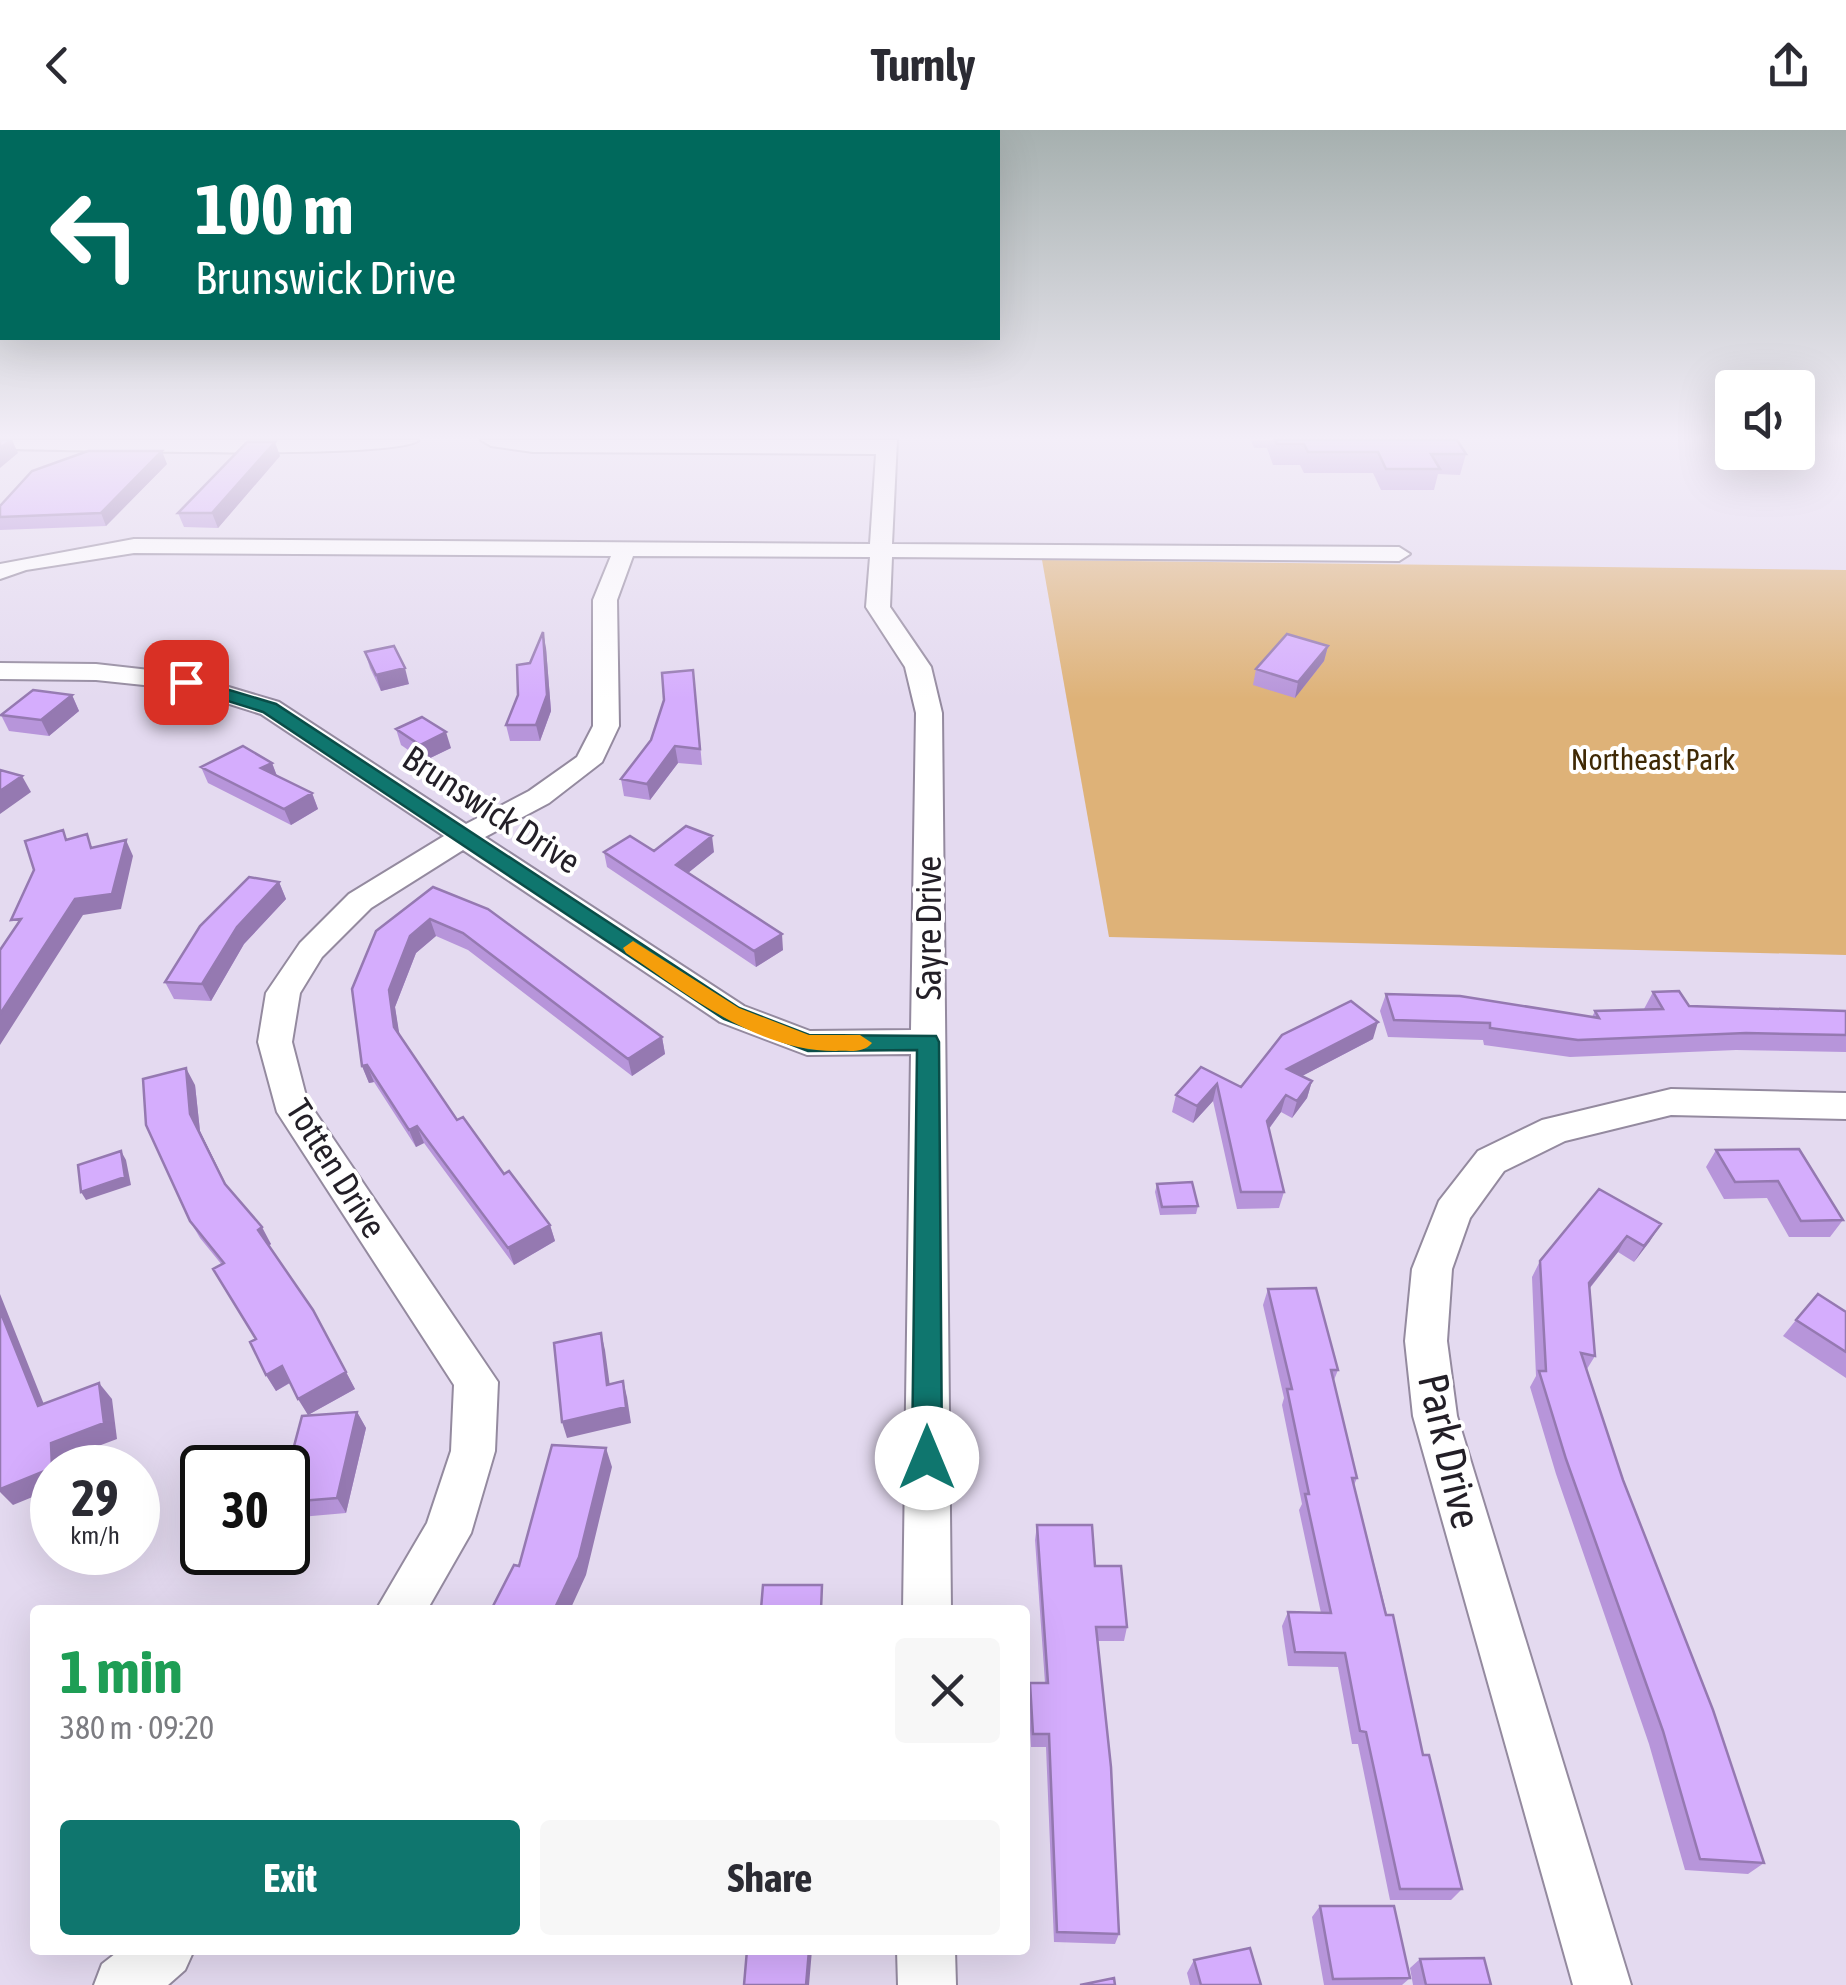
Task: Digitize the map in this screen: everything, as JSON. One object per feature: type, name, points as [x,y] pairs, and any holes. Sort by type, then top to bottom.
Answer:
[{"type":"street","name":"Sayre Drive","points":[[881,527],[878,607],[918,667],[929,713],[926,1605]]},
{"type":"street","points":[[0,572],[58,556],[134,546],[1400,554]]},
{"type":"street","name":"Totten Drive","points":[[403,1605],[447,1532],[473,1451],[476,1382],[290,1103],[275,1042],[283,992],[311,950],[360,901],[466,836],[539,798],[588,762],[606,726],[605,600],[625,549]]},
{"type":"street","name":"Brunswick Drive","points":[[0,671],[96,672],[186,682],[270,708],[732,1014],[808,1043],[928,1042]]},
{"type":"street","name":"Park Drive","points":[[1602,1985],[1435,1416],[1426,1341],[1432,1269],[1453,1212],[1491,1161],[1554,1130],[1671,1102],[1846,1106]]},
{"type":"street","points":[[123,1985],[160,1955]]},
{"type":"street","points":[[926,1955],[926,1985]]},
{"type":"green space","name":"Northeast Park","points":[[1042,560],[1846,570],[1846,955],[1109,937]]},
{"type":"building","points":[[543,632],[547,695],[536,725],[506,725],[518,695],[517,665],[530,663]]},
{"type":"building","points":[[1287,634],[1328,646],[1298,682],[1256,669]]},
{"type":"building","points":[[394,646],[405,668],[376,675],[365,652]]},
{"type":"building","points":[[693,670],[700,749],[675,746],[647,784],[621,779],[651,740],[664,700],[662,673]]},
{"type":"building","points":[[33,690],[72,695],[41,720],[1,715]]},
{"type":"building","points":[[422,717],[446,732],[420,745],[396,729]]},
{"type":"building","points":[[243,746],[272,763],[261,768],[312,793],[284,809],[201,767]]},
{"type":"building","points":[[0,770],[22,776],[0,791]]},
{"type":"building","points":[[686,826],[712,836],[676,865],[782,934],[754,951],[604,852],[630,836],[654,851]]},
{"type":"building","points":[[63,830],[66,840],[87,834],[91,848],[126,840],[112,894],[75,899],[0,1014],[0,950],[21,919],[11,920],[34,870],[25,841]]},
{"type":"building","points":[[249,877],[279,882],[237,927],[202,984],[165,982],[200,926]]},
{"type":"building","points":[[433,887],[488,909],[662,1037],[628,1059],[463,933],[430,919],[410,936],[389,990],[394,1027],[457,1120],[463,1117],[504,1174],[509,1171],[550,1225],[508,1248],[417,1126],[409,1130],[367,1065],[362,1066],[352,989],[376,931]]},
{"type":"building","points":[[1679,991],[1689,1006],[1846,1011],[1846,1035],[1746,1033],[1578,1040],[1490,1028],[1490,1023],[1394,1020],[1386,994],[1460,996],[1599,1018],[1595,1011],[1663,1009],[1653,992]]},
{"type":"building","points":[[1351,1001],[1378,1022],[1287,1069],[1312,1081],[1297,1101],[1286,1095],[1267,1121],[1284,1192],[1241,1192],[1217,1084],[1197,1106],[1176,1095],[1201,1067],[1241,1087],[1282,1035]]},
{"type":"building","points":[[186,1068],[190,1114],[225,1184],[262,1227],[258,1230],[313,1310],[346,1372],[298,1399],[282,1366],[266,1375],[250,1342],[256,1339],[213,1269],[224,1263],[190,1221],[146,1125],[143,1079]]},
{"type":"building","points":[[1799,1149],[1843,1220],[1801,1221],[1778,1181],[1735,1182],[1716,1150]]},
{"type":"building","points":[[121,1151],[125,1177],[81,1192],[78,1165]]},
{"type":"building","points":[[1192,1182],[1198,1206],[1162,1207],[1157,1184]]},
{"type":"building","points":[[1599,1189],[1661,1224],[1644,1246],[1627,1236],[1589,1283],[1595,1356],[1581,1353],[1623,1480],[1713,1710],[1764,1863],[1700,1859],[1663,1731],[1566,1459],[1539,1371],[1546,1371],[1540,1261]]},
{"type":"building","points":[[1316,1288],[1338,1370],[1331,1370],[1357,1478],[1352,1478],[1386,1615],[1393,1615],[1423,1755],[1429,1755],[1462,1889],[1400,1889],[1366,1732],[1360,1731],[1345,1653],[1295,1652],[1288,1612],[1331,1613],[1305,1494],[1309,1494],[1287,1389],[1292,1389],[1268,1289]]},
{"type":"building","points":[[1818,1294],[1846,1312],[1846,1352],[1796,1320]]},
{"type":"building","points":[[0,1311],[38,1406],[99,1383],[104,1423],[51,1445],[30,1445],[30,1477],[0,1489]]},
{"type":"building","points":[[601,1333],[607,1385],[623,1381],[626,1407],[562,1422],[554,1343]]},
{"type":"building","points":[[357,1412],[337,1498],[310,1500],[310,1445],[294,1445],[302,1416]]},
{"type":"building","points":[[552,1445],[606,1448],[579,1557],[556,1605],[494,1605],[514,1565],[519,1566]]},
{"type":"building","points":[[1037,1525],[1092,1525],[1095,1566],[1121,1566],[1127,1627],[1096,1627],[1111,1767],[1119,1934],[1057,1932],[1049,1734],[1033,1734],[1030,1683],[1048,1683]]},
{"type":"building","points":[[763,1585],[822,1585],[821,1605],[761,1605]]},
{"type":"building","points":[[1320,1906],[1394,1906],[1410,1978],[1333,1979]]},
{"type":"building","points":[[1250,1948],[1261,1985],[1201,1985],[1194,1960]]},
{"type":"building","points":[[747,1955],[809,1955],[806,1985],[744,1985]]},
{"type":"building","points":[[1484,1958],[1491,1985],[1426,1985],[1420,1959]]},
{"type":"building","points":[[1114,1978],[1115,1985],[1080,1985]]},
{"type":"slow traffic","points":[[633,948],[732,1014],[808,1043],[860,1043]]},
{"type":"route","points":[[186,682],[270,708],[732,1014],[808,1043],[928,1042],[927,1458]]}]
